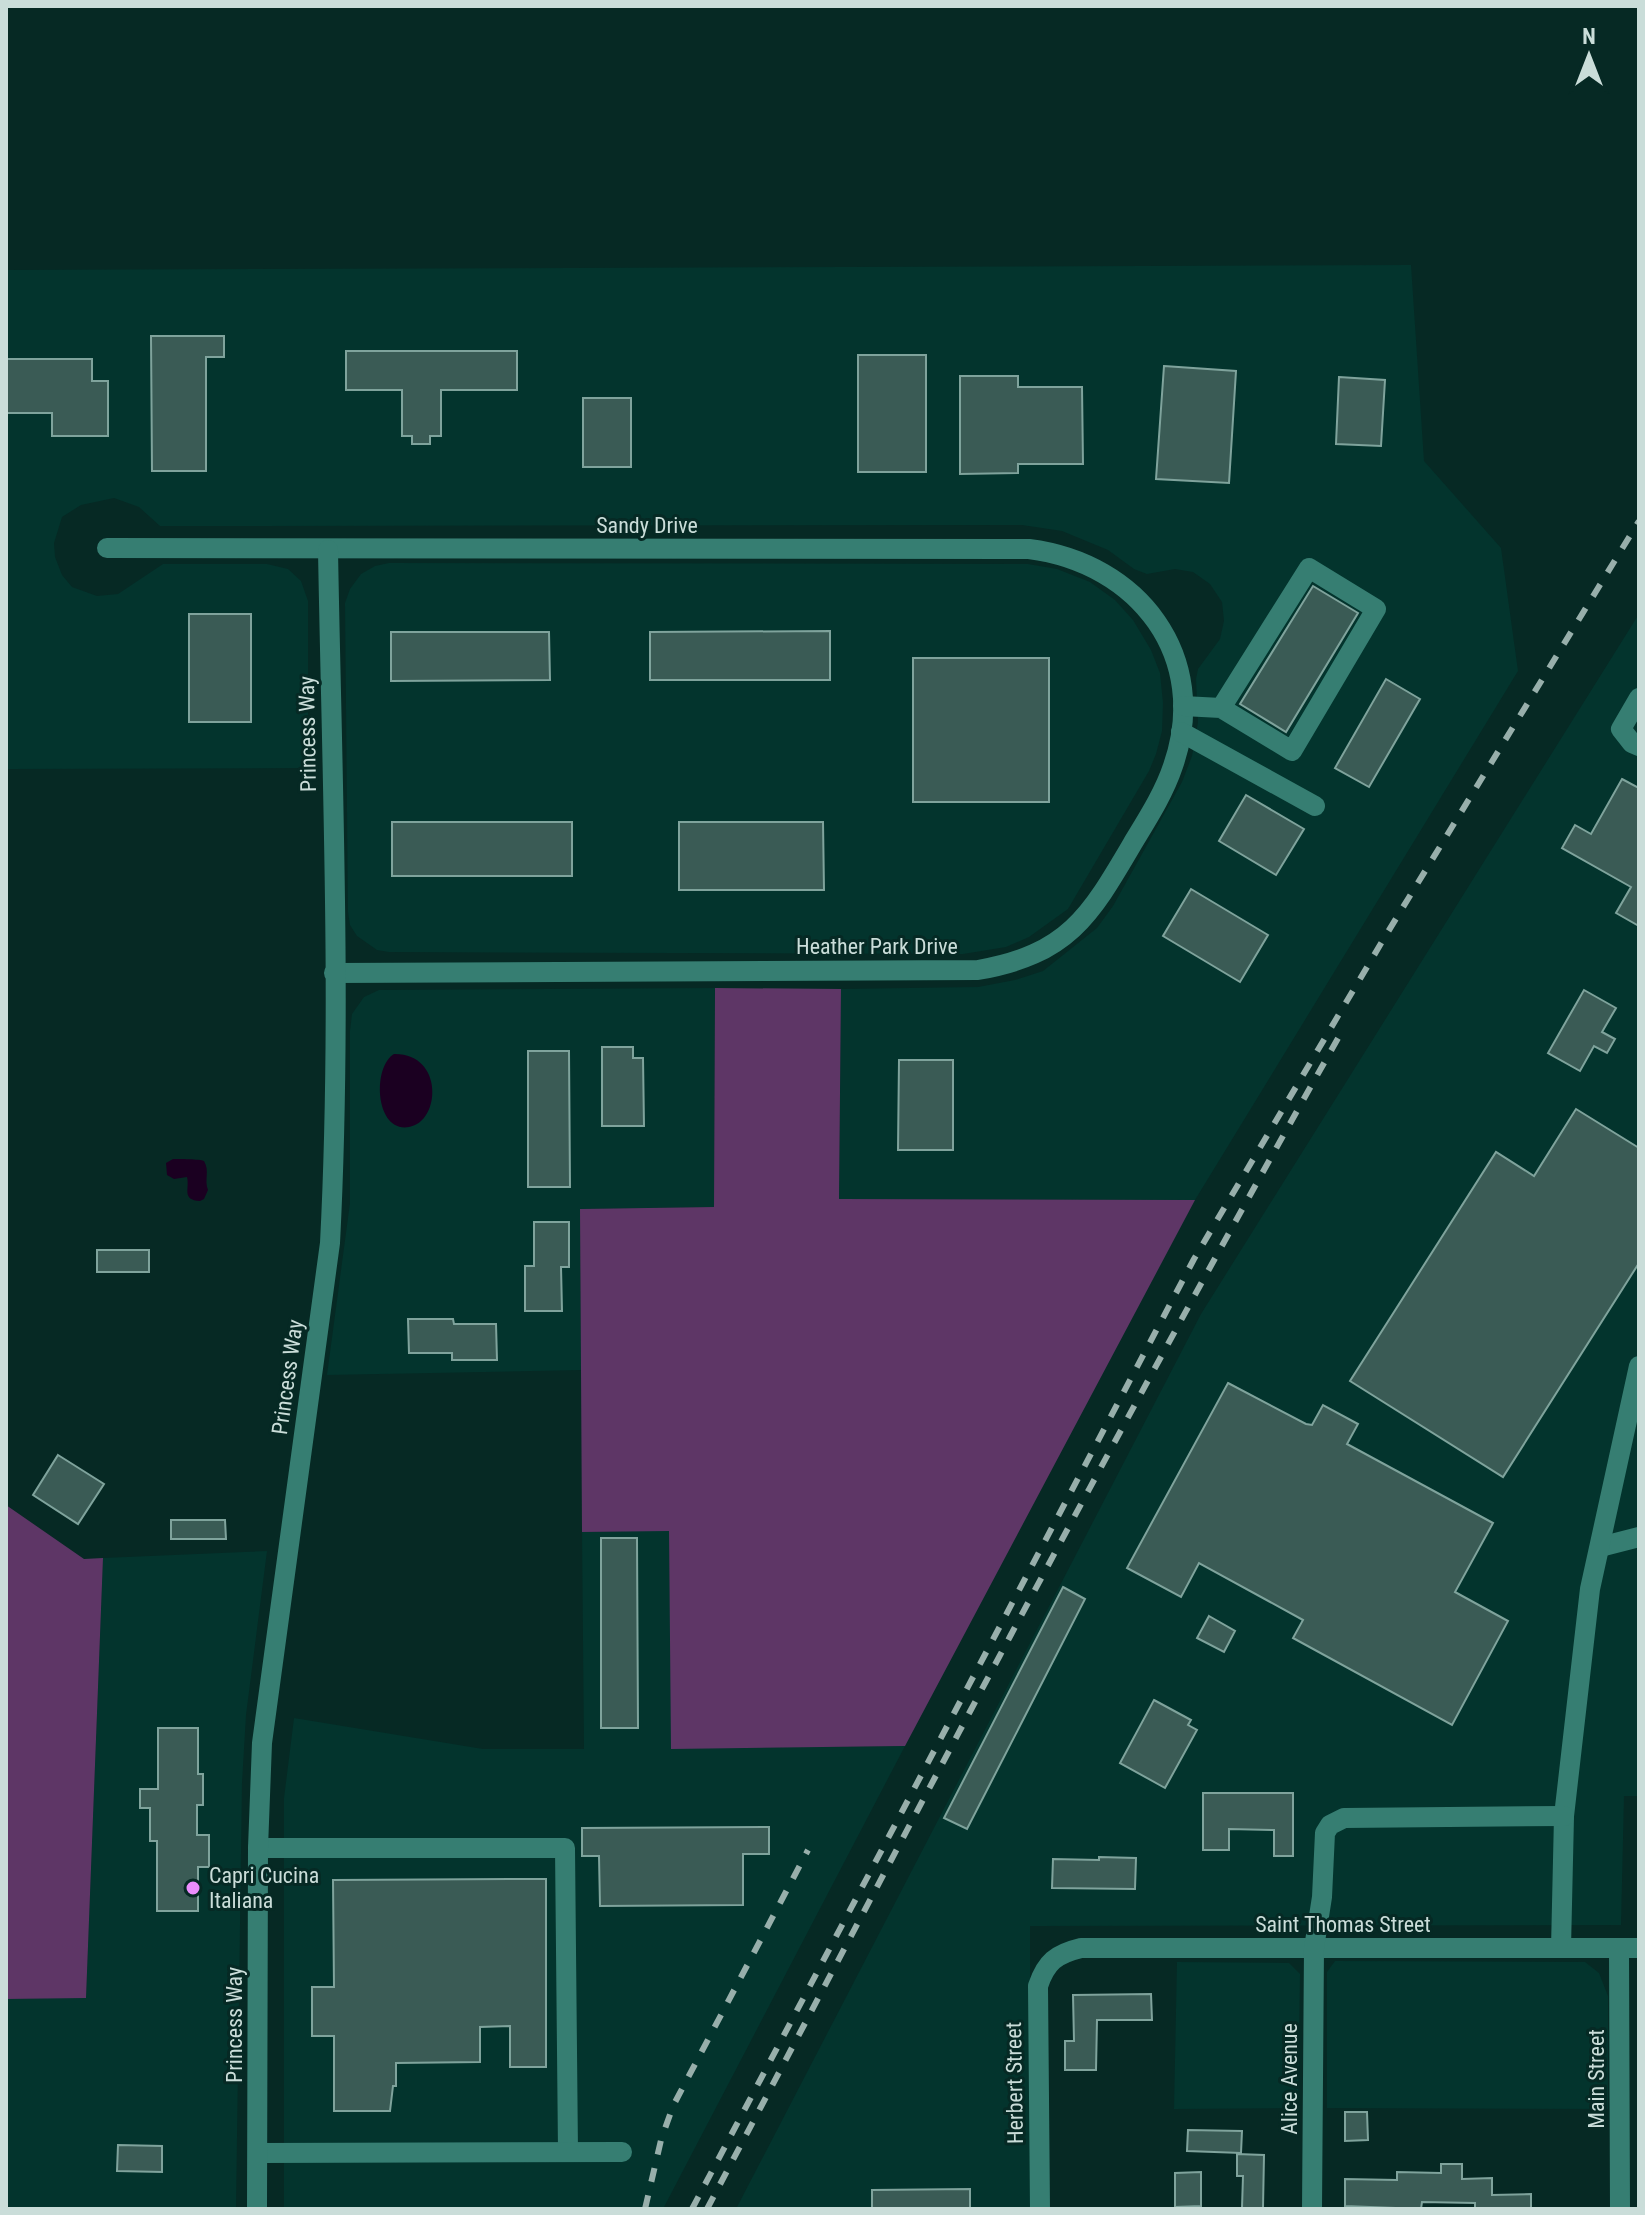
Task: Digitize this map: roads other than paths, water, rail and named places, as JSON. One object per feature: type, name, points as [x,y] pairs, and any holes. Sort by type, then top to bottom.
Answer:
[{"type":"street","name":"Sandy Drive","points":[[107,548],[1029,549],[1057,552],[1097,568],[1169,622]]},
{"type":"street","name":"Princess Way","points":[[257,2209],[258,1848],[262,1743],[330,1243],[335,1117],[328,550]]},
{"type":"street","points":[[1183,706],[1221,708],[1292,751],[1376,609],[1309,568],[1221,708]]},
{"type":"street","name":"Heather Park Drive","points":[[334,973],[978,970],[1035,955],[1075,928],[1097,903],[1155,806],[1173,767],[1183,706],[1182,683],[1169,622]]},
{"type":"street","points":[[1639,698],[1621,729],[1632,743],[1639,746]]},
{"type":"street","points":[[1181,732],[1315,806]]},
{"type":"street","points":[[1561,1948],[1564,1816],[1590,1589],[1639,1366]]},
{"type":"street","points":[[1600,1547],[1639,1537]]},
{"type":"street","name":"Alice Avenue","points":[[1312,2209],[1314,1948],[1322,1897],[1325,1833],[1330,1825],[1344,1818],[1564,1816]]},
{"type":"street","points":[[258,1848],[565,1848],[568,2152]]},
{"type":"street","name":"Saint Thomas Street","points":[[1050,1960],[1063,1952],[1081,1948],[1629,1948]]},
{"type":"street","name":"Main Street","points":[[1620,2209],[1630,2103],[1629,1948]]},
{"type":"street","name":"Herbert Street","points":[[1040,2209],[1038,1986],[1050,1960]]},
{"type":"street","points":[[258,2153],[622,2152]]},
{"type":"railway","points":[[692,2209],[1194,1259],[1386,935],[1639,521]]},
{"type":"railway","points":[[707,2209],[1099,1472],[1341,1033]]},
{"type":"railway","points":[[645,2209],[661,2140],[673,2106],[808,1850]]},
{"type":"place","name":"Capri Cucina Italiana","points":[[193,1888]]}]
